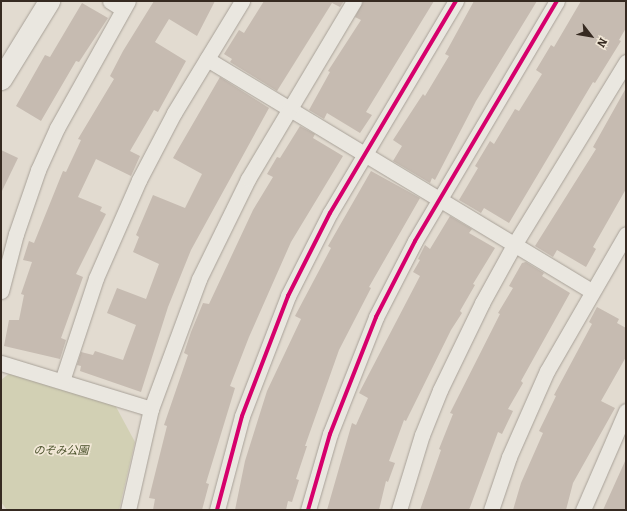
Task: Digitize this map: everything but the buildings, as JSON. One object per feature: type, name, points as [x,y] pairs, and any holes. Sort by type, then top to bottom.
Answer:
[{"type":"street","points":[[1,79],[48,1]]},
{"type":"street","points":[[1,292],[16,234],[38,170],[57,128],[126,5],[110,1]]},
{"type":"street","points":[[62,381],[80,321],[116,228],[167,126],[242,1]]},
{"type":"street","points":[[128,510],[151,409],[182,322],[222,228],[248,179],[354,1]]},
{"type":"street","points":[[217,510],[240,422],[270,339],[308,254],[363,154],[456,1]]},
{"type":"street","points":[[308,510],[330,434],[359,356],[395,279],[558,1]]},
{"type":"street","points":[[207,59],[514,245],[592,290]]},
{"type":"street","points":[[399,510],[422,435],[440,390],[482,303],[514,245],[626,62]]},
{"type":"street","points":[[491,510],[526,414],[592,290],[626,234]]},
{"type":"street","points":[[1,363],[151,409]]},
{"type":"street","points":[[583,510],[626,411]]},
{"type":"green space","name":"のぞみ公園","points":[[10,373],[115,405],[135,442],[119,510],[7,510],[1,502],[1,380]]},
{"type":"cycle path","points":[[217,510],[242,416],[288,296],[330,213],[456,1]]},
{"type":"cycle path","points":[[308,510],[330,434],[376,317],[415,241],[557,1]]}]
